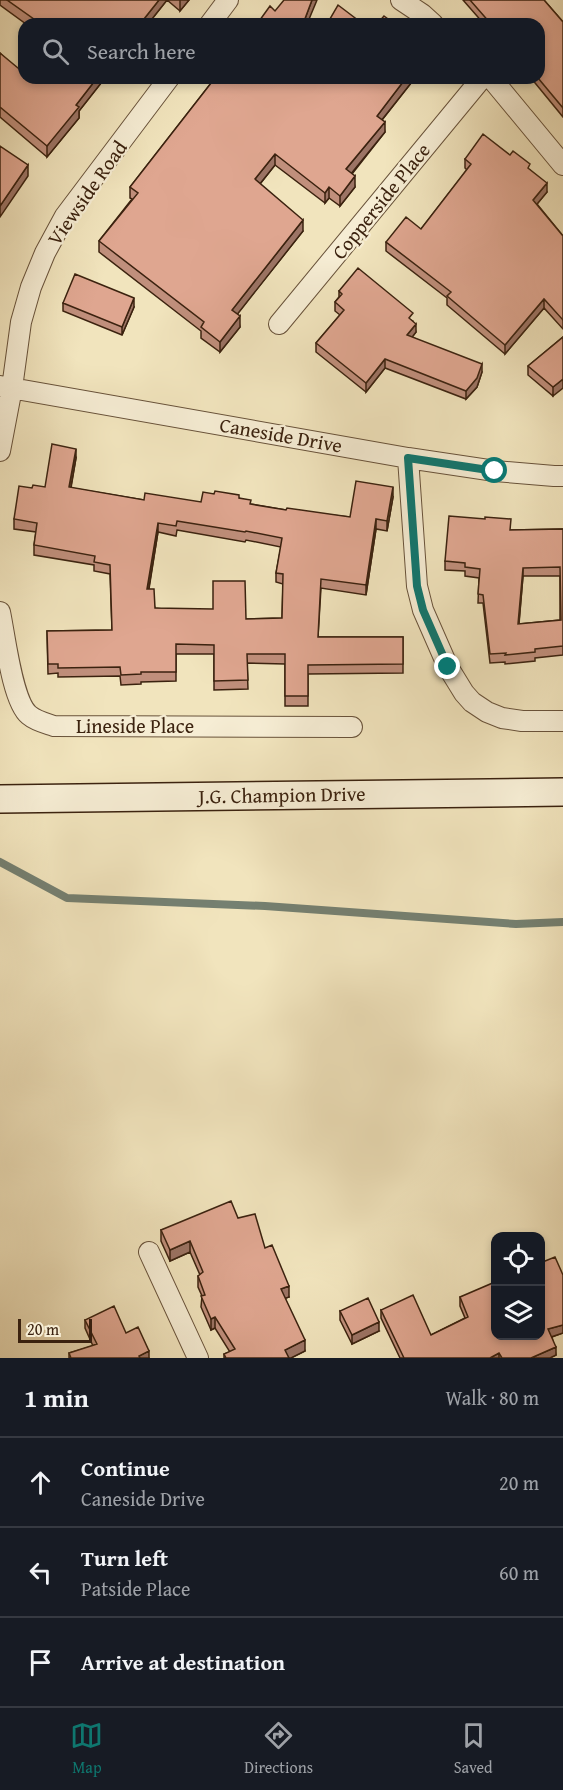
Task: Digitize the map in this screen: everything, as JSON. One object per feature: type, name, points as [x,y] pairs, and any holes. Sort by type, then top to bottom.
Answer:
[{"type":"main road","name":"J.G. Champion Drive","points":[[0,799],[563,792]]},
{"type":"street","points":[[214,18],[228,0]]},
{"type":"street","points":[[401,0],[425,18]]},
{"type":"street","name":"Viewside Road","points":[[6,387],[31,287],[45,253],[65,216],[164,84]]},
{"type":"street","name":"Copperside Place","points":[[279,324],[477,84]]},
{"type":"street","points":[[496,84],[563,165]]},
{"type":"street","points":[[0,451],[6,387]]},
{"type":"street","name":"Caneside Drive","points":[[6,387],[408,458],[495,471],[563,476]]},
{"type":"street","points":[[408,458],[417,586],[423,610],[448,667],[464,693],[472,702],[487,712],[502,718],[522,721],[563,722]]},
{"type":"street","name":"Lineside Place","points":[[0,612],[19,699],[27,714],[40,722],[54,726],[352,727]]},
{"type":"street","points":[[149,1252],[198,1358]]},
{"type":"building","points":[[7,0],[159,0],[145,18],[32,18]]},
{"type":"building","points":[[284,0],[312,0],[305,18],[261,18],[270,6],[275,11]]},
{"type":"building","points":[[470,0],[544,0],[563,22],[563,108],[543,84],[545,84],[545,18],[486,18]]},
{"type":"building","points":[[338,5],[355,18],[330,18]]},
{"type":"building","points":[[0,53],[18,68],[18,84],[92,84],[76,105],[79,107],[47,146],[0,107]]},
{"type":"building","points":[[210,84],[401,84],[377,116],[385,122],[346,169],[355,176],[340,196],[329,187],[325,193],[275,154],[255,179],[303,220],[232,310],[240,316],[220,342],[201,327],[204,322],[99,241],[138,193],[130,187]]},
{"type":"building","points":[[483,134],[510,155],[513,151],[530,164],[528,168],[547,183],[533,200],[563,236],[563,320],[544,299],[505,345],[447,296],[451,292],[386,242],[406,217],[421,229],[471,164],[465,159]]},
{"type":"building","points":[[0,146],[28,165],[0,206]]},
{"type":"building","points":[[358,268],[413,313],[409,318],[416,324],[407,335],[482,364],[477,378],[466,391],[385,359],[366,383],[316,343],[344,310],[335,302],[342,294],[339,291]]},
{"type":"building","points":[[75,274],[134,298],[122,327],[63,303]]},
{"type":"building","points":[[563,337],[563,379],[553,387],[528,366]]},
{"type":"building","points":[[52,444],[76,449],[69,487],[144,500],[145,493],[201,502],[203,492],[214,494],[215,491],[239,495],[239,498],[251,500],[250,504],[350,517],[356,481],[393,487],[387,521],[376,519],[366,585],[321,579],[318,637],[403,637],[403,664],[308,665],[308,696],[285,696],[285,654],[247,654],[248,680],[214,681],[214,645],[176,644],[176,672],[141,672],[141,674],[121,675],[120,667],[58,668],[58,664],[48,664],[47,631],[112,630],[110,565],[94,562],[95,556],[34,545],[37,523],[14,519],[19,486],[45,487]],"holes":[[[177,521],[282,538],[276,573],[283,574],[282,618],[246,619],[245,581],[213,581],[213,609],[155,608],[154,589],[147,589],[158,523],[176,526]]]},
{"type":"building","points":[[449,516],[511,519],[510,530],[563,529],[563,646],[535,649],[535,652],[490,654],[483,595],[478,594],[480,569],[465,567],[465,563],[445,561]],"holes":[[[560,567],[561,620],[518,624],[523,568]]]},
{"type":"building","points":[[231,1201],[238,1218],[255,1214],[265,1248],[272,1245],[289,1286],[281,1289],[305,1340],[285,1350],[289,1358],[226,1358],[224,1354],[235,1349],[215,1317],[211,1319],[201,1296],[205,1295],[198,1276],[203,1272],[190,1241],[170,1250],[161,1230]]},
{"type":"building","points":[[555,1257],[563,1275],[563,1325],[548,1329],[556,1347],[531,1358],[502,1358],[499,1353],[490,1358],[404,1358],[381,1310],[413,1295],[431,1335],[468,1317],[460,1297],[491,1284],[491,1340],[545,1340],[545,1261]]},
{"type":"building","points":[[368,1298],[379,1322],[352,1335],[340,1311]]},
{"type":"building","points":[[114,1306],[126,1333],[138,1327],[149,1351],[139,1356],[140,1358],[71,1358],[69,1353],[97,1344],[85,1320]]},
{"type":"waterway","points":[[0,862],[67,898],[265,906],[516,924],[563,922]]},
{"type":"route","points":[[448,667],[423,610],[417,586],[408,458],[495,471]]}]
